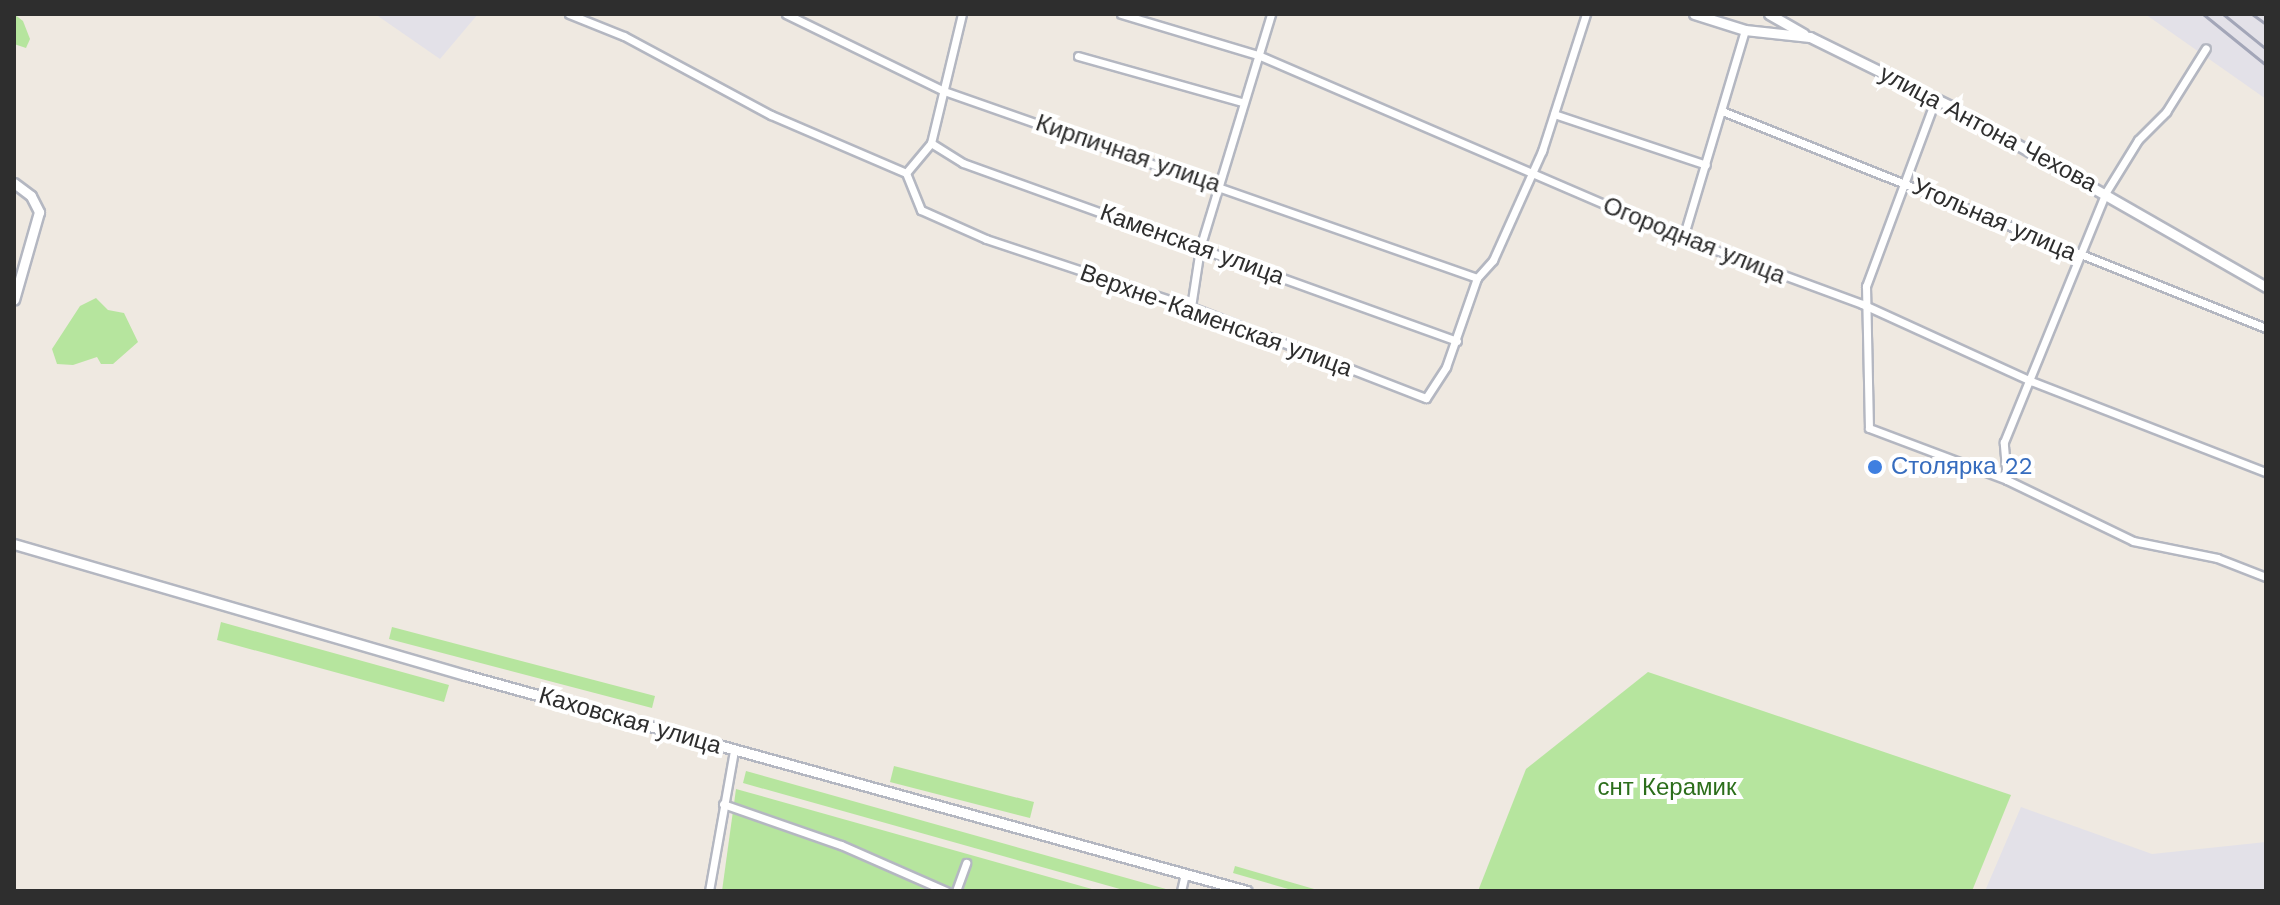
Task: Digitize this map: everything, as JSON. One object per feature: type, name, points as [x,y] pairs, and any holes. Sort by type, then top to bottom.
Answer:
[{"type":"main road","name":"улица Антона Чехова","points":[[1694,14],[1745,30],[1810,37],[1936,98],[2106,192],[2266,287]]},
{"type":"main road","points":[[1769,14],[1810,37]]},
{"type":"main road","points":[[14,183],[31,196],[39,217],[14,300]]},
{"type":"main road","name":"Каховская улица","points":[[14,544],[734,750],[1247,891]]},
{"type":"street","points":[[569,14],[624,36],[757,108],[906,173],[931,143],[962,14]]},
{"type":"street","name":"Кирпичная улица","points":[[786,14],[944,91],[1477,278]]},
{"type":"street","name":"Огородная улица","points":[[1121,14],[1258,55],[1683,238],[1862,304],[2031,381],[2266,472]]},
{"type":"street","points":[[1191,307],[1200,248],[1271,14]]},
{"type":"street","name":"Верхне-Каменская улица","points":[[906,173],[914,202],[934,216],[1084,274],[1191,307],[1426,398],[1434,394],[1457,341],[1477,278],[1493,260],[1530,174],[1554,114],[1586,14]]},
{"type":"street","points":[[1683,238],[1745,30]]},
{"type":"street","points":[[2007,480],[2002,449],[2106,192],[2138,140],[2166,112],[2206,48]]},
{"type":"street","points":[[1078,56],[1242,102]]},
{"type":"street","points":[[1936,98],[1902,182],[1862,304],[1872,389],[1869,428],[2007,480],[2133,541],[2217,558],[2266,577]]},
{"type":"street","name":"Угольная улица","points":[[1722,111],[2266,328]]},
{"type":"street","points":[[1554,114],[1706,165]]},
{"type":"street","name":"Каменская улица","points":[[931,143],[963,163],[1457,341]]},
{"type":"street","points":[[709,891],[734,750]]},
{"type":"street","points":[[723,804],[841,845],[946,891]]},
{"type":"street","points":[[956,891],[966,863]]},
{"type":"street","points":[[1181,891],[1185,873]]},
{"type":"shaded area","points":[[375,14],[478,14],[440,59]]},
{"type":"shaded area","points":[[2145,14],[2266,14],[2266,99]]},
{"type":"shaded area","points":[[2021,807],[2152,854],[2266,842],[2266,891],[1985,891]]},
{"type":"green space","points":[[14,14],[23,21],[30,39],[26,48],[14,44]]},
{"type":"green space","points":[[96,298],[108,310],[124,313],[138,342],[113,364],[101,364],[97,357],[73,365],[57,364],[52,349],[80,306]]},
{"type":"green space","points":[[221,622],[449,685],[444,702],[217,640]]},
{"type":"green space","points":[[392,627],[655,696],[652,708],[389,639]]},
{"type":"green space","name":"снт Керамик","points":[[1648,672],[2011,795],[1972,891],[1478,891],[1526,769]]},
{"type":"green space","points":[[894,766],[1034,802],[1030,818],[890,782]]},
{"type":"green space","points":[[746,771],[1173,891],[1127,891],[743,783]]},
{"type":"green space","points":[[736,789],[1099,891],[722,891]]},
{"type":"green space","points":[[1235,866],[1321,891],[1295,891],[1233,873]]},
{"type":"railway","points":[[2203,14],[2266,65]]},
{"type":"railway","points":[[2223,14],[2266,49]]},
{"type":"railway","points":[[2252,14],[2266,24]]},
{"type":"place","name":"Столярка 22","points":[[1875,467]]}]
